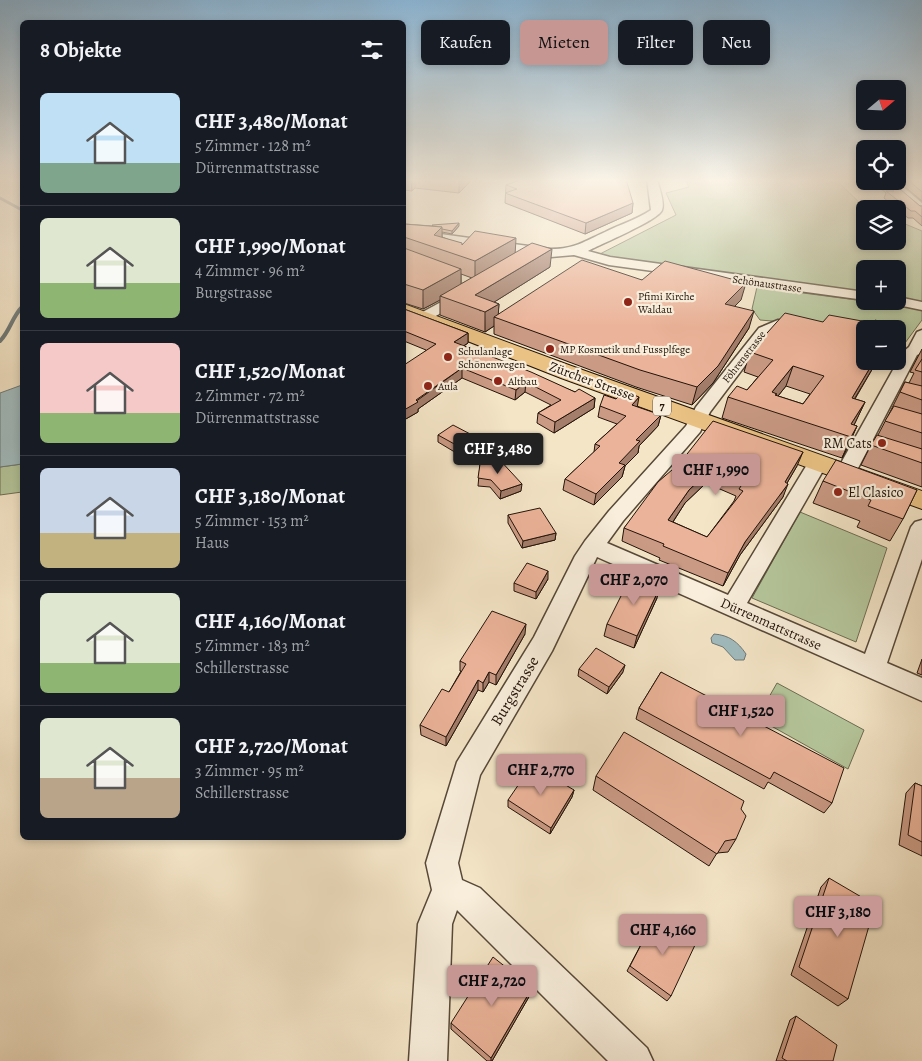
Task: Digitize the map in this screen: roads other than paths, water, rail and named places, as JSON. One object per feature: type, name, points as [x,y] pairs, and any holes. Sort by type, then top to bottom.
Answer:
[{"type":"main road","name":"Zürcher Strasse","points":[[414,313],[560,370],[922,500]]},
{"type":"street","points":[[576,251],[624,229]]},
{"type":"street","name":"Schönaustrasse","points":[[406,233],[535,251],[565,253],[576,251],[617,263],[856,295]]},
{"type":"street","points":[[518,262],[535,251]]},
{"type":"street","points":[[414,313],[476,286],[458,279]]},
{"type":"street","points":[[906,303],[922,306]]},
{"type":"street","name":"Föhrenstrasse","points":[[698,419],[702,411],[770,326],[782,324],[821,328]]},
{"type":"street","points":[[906,344],[920,345]]},
{"type":"street","points":[[846,472],[870,448],[877,416],[897,395],[911,352],[920,345]]},
{"type":"street","points":[[877,416],[895,422]]},
{"type":"street","name":"Burgstrasse","points":[[448,890],[442,863],[467,771],[542,644],[593,546],[616,516],[694,428],[698,419]]},
{"type":"street","points":[[733,607],[818,462]]},
{"type":"street","points":[[873,668],[922,527]]},
{"type":"street","name":"Dürrenmattstrasse","points":[[593,546],[922,690]]},
{"type":"street","points":[[428,1061],[435,924],[448,890],[469,899],[634,1061]]},
{"type":"water","points":[[20,386],[20,464],[0,467],[0,393]]},
{"type":"water","points":[[714,634],[729,638],[740,646],[746,654],[744,660],[735,660],[723,647],[712,643],[711,638]]},
{"type":"waterway","points":[[0,341],[20,310]]},
{"type":"place","name":"Pfimi Kirche Waldau","points":[[628,302]]},
{"type":"place","name":"MP Kosmetik und Fussplfege","points":[[550,349]]},
{"type":"place","name":"Schulanlage Schönenwegen","points":[[448,357]]},
{"type":"place","name":"Altbau","points":[[498,381]]},
{"type":"place","name":"Aula","points":[[428,386]]},
{"type":"place","name":"RM Cats","points":[[882,443]]},
{"type":"place","name":"El Clasico","points":[[838,492]]}]
